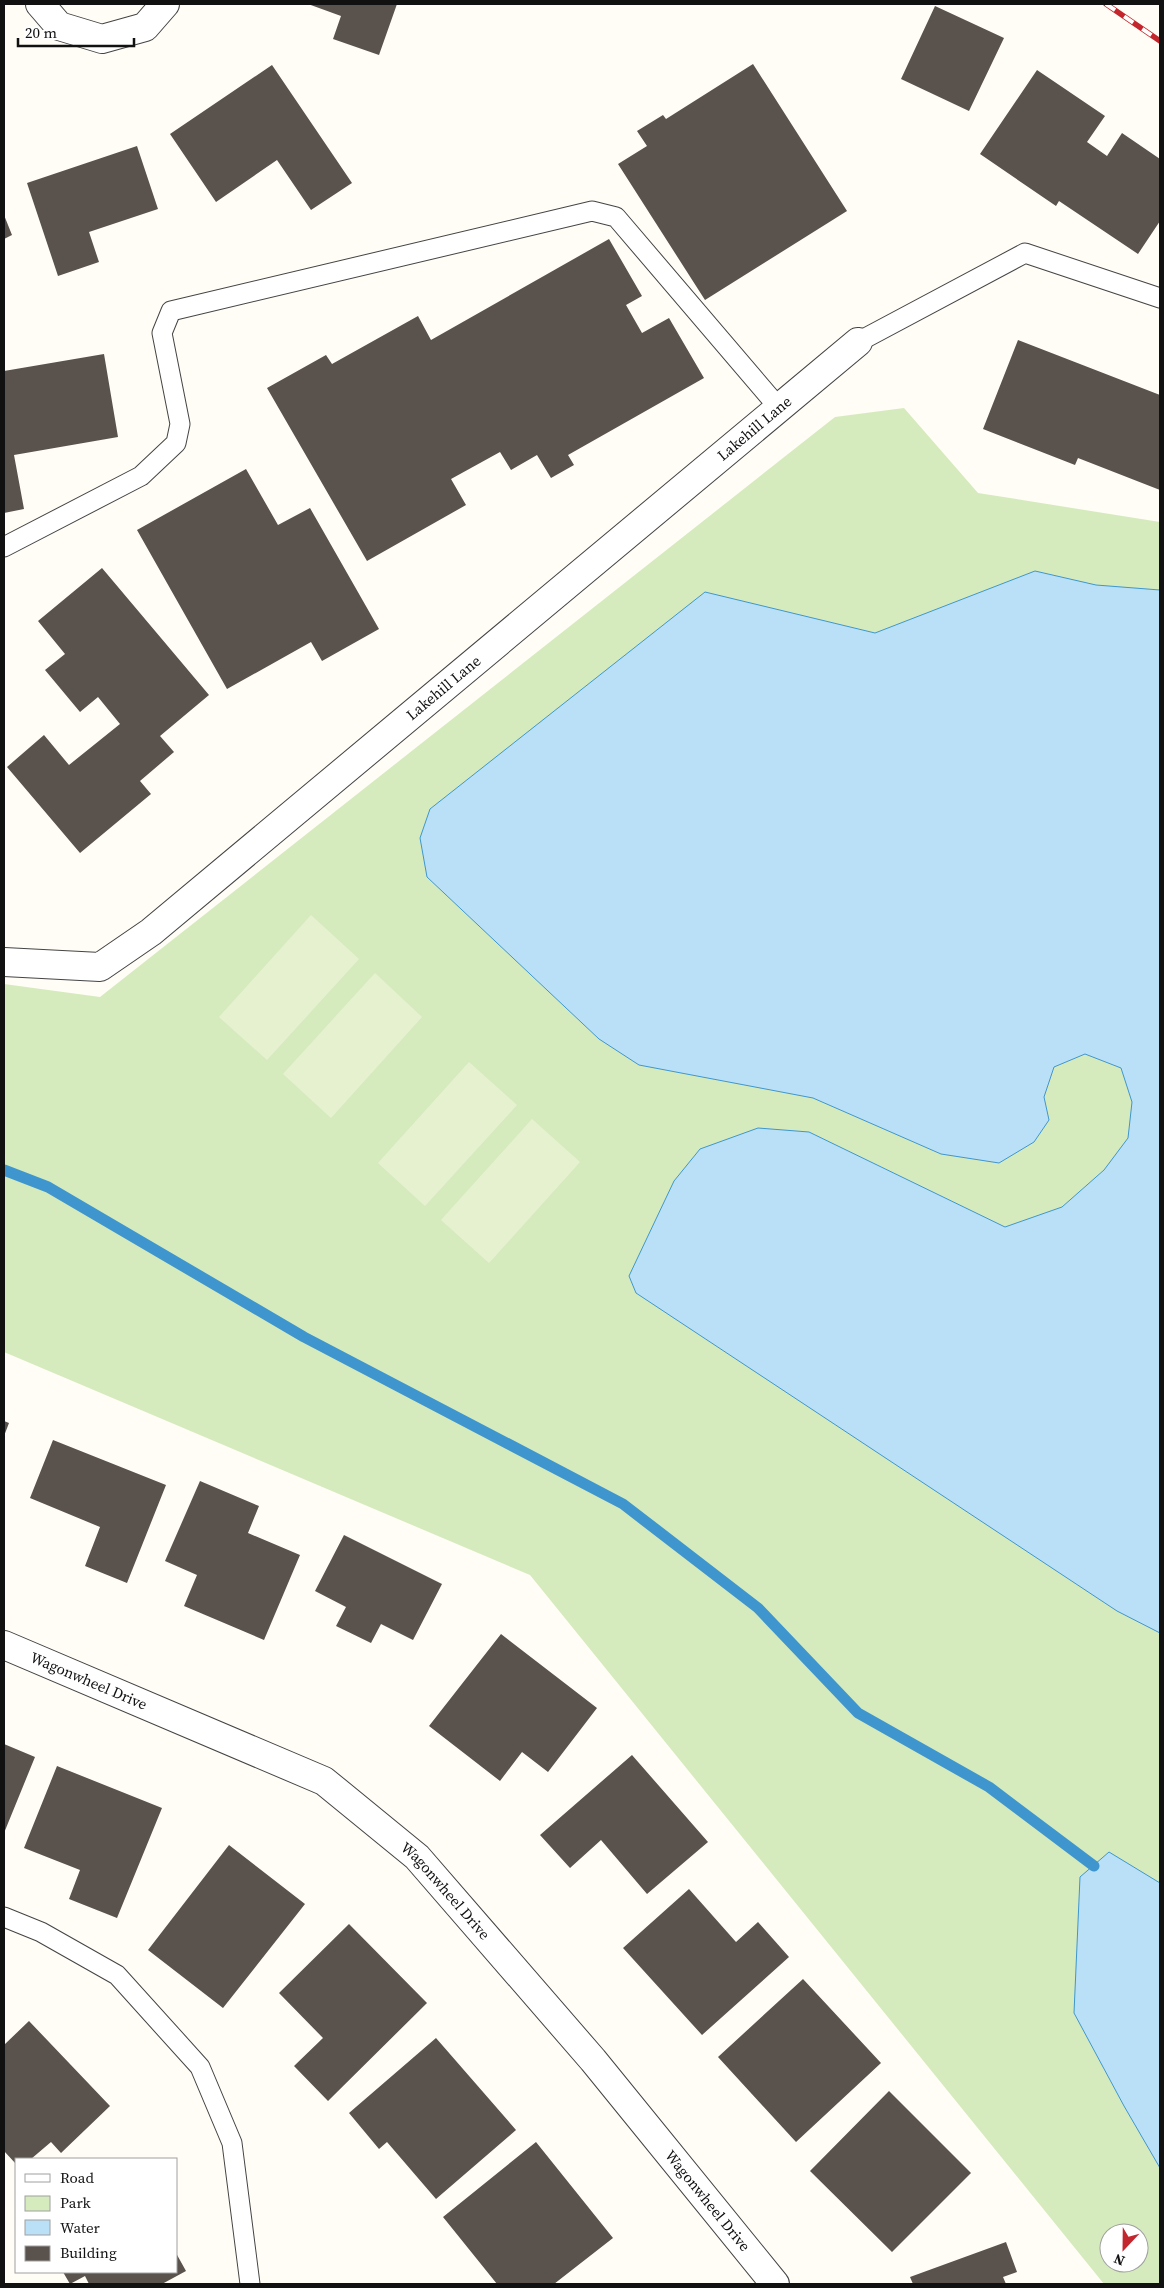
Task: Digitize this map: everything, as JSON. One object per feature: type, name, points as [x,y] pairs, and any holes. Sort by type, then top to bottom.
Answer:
[{"type":"street","points":[[40,4],[59,26],[102,39],[145,27],[165,4]]},
{"type":"street","name":"Lakehill Lane","points":[[4,962],[100,967],[151,932],[858,342]]},
{"type":"street","name":"Wagonwheel Drive","points":[[4,1645],[324,1781],[417,1856],[593,2060],[775,2284]]},
{"type":"lane","points":[[4,547],[141,476],[176,443],[180,424],[162,333],[172,311],[592,210],[616,216],[779,408]]},
{"type":"lane","points":[[858,342],[1025,253],[1160,298]]},
{"type":"lane","points":[[4,1917],[41,1932],[117,1975],[200,2067],[232,2143],[250,2284]]},
{"type":"green space","points":[[904,408],[978,493],[1160,522],[1160,2284],[1104,2284],[530,1575],[4,1352],[4,984],[100,997],[835,417]]},
{"type":"green space","points":[[311,915],[359,959],[267,1060],[219,1017]]},
{"type":"green space","points":[[375,973],[422,1017],[331,1118],[283,1074]]},
{"type":"green space","points":[[469,1062],[517,1105],[425,1206],[378,1163]]},
{"type":"green space","points":[[532,1119],[580,1162],[489,1263],[441,1220]]},
{"type":"water","points":[[1035,571],[1096,585],[1160,590],[1160,1633],[1117,1611],[636,1293],[629,1276],[674,1181],[700,1149],[758,1128],[809,1132],[1005,1227],[1062,1207],[1104,1170],[1128,1138],[1132,1102],[1121,1068],[1085,1054],[1054,1067],[1044,1097],[1049,1120],[1034,1142],[999,1163],[941,1154],[813,1098],[639,1065],[599,1039],[427,877],[420,838],[430,809],[705,592],[875,633]]},
{"type":"water","points":[[1109,1852],[1160,1883],[1160,2168],[1074,2013],[1080,1877]]},
{"type":"building","points":[[308,4],[397,4],[379,55],[333,39],[341,16]]},
{"type":"building","points":[[935,6],[1004,38],[969,111],[901,79]]},
{"type":"building","points":[[753,64],[847,211],[705,300],[618,164],[647,146],[637,131],[663,115],[666,119]]},
{"type":"building","points":[[272,65],[352,183],[311,210],[277,160],[216,202],[170,134]]},
{"type":"building","points":[[1037,70],[1105,116],[1087,142],[1107,156],[1122,133],[1160,159],[1160,221],[1138,254],[1059,201],[1056,206],[980,154]]},
{"type":"building","points":[[137,146],[158,209],[89,232],[99,262],[58,276],[27,183]]},
{"type":"building","points":[[4,215],[12,235],[4,239]]},
{"type":"building","points":[[609,239],[642,296],[626,305],[642,333],[669,318],[704,378],[568,455],[574,465],[551,478],[537,455],[511,470],[500,452],[451,479],[466,505],[367,561],[267,388],[326,355],[332,364],[418,316],[431,340]]},
{"type":"building","points":[[1018,340],[1160,395],[1160,490],[1078,458],[1075,465],[983,429]]},
{"type":"building","points":[[104,354],[118,437],[14,455],[24,509],[4,513],[4,371]]},
{"type":"building","points":[[246,469],[278,525],[310,508],[379,629],[322,661],[311,642],[227,689],[137,530]]},
{"type":"building","points":[[102,568],[209,695],[160,736],[174,752],[140,781],[151,794],[80,853],[7,767],[44,735],[69,765],[120,724],[98,697],[80,712],[45,670],[65,654],[38,621]]},
{"type":"building","points":[[4,1421],[9,1423],[4,1436]]},
{"type":"building","points":[[53,1440],[166,1485],[127,1583],[85,1566],[100,1527],[30,1498]]},
{"type":"building","points":[[200,1481],[259,1506],[248,1533],[300,1555],[264,1640],[184,1606],[197,1575],[165,1561]]},
{"type":"building","points":[[344,1535],[442,1584],[413,1640],[381,1624],[371,1643],[336,1626],[346,1607],[315,1591]]},
{"type":"building","points":[[501,1634],[597,1708],[548,1772],[522,1752],[500,1781],[429,1726]]},
{"type":"building","points":[[4,1744],[35,1757],[4,1833]]},
{"type":"building","points":[[632,1755],[708,1842],[647,1894],[601,1840],[570,1868],[540,1835]]},
{"type":"building","points":[[57,1766],[162,1808],[117,1918],[69,1899],[80,1870],[24,1848]]},
{"type":"building","points":[[229,1845],[305,1904],[223,2008],[148,1950]]},
{"type":"building","points":[[689,1889],[736,1942],[758,1922],[789,1957],[702,2035],[623,1948]]},
{"type":"building","points":[[349,1924],[427,2003],[328,2101],[294,2066],[323,2038],[279,1993]]},
{"type":"building","points":[[803,1979],[881,2063],[796,2142],[718,2057]]},
{"type":"building","points":[[29,2021],[110,2106],[61,2153],[51,2142],[32,2158],[15,2158],[15,2163],[4,2151],[4,2045]]},
{"type":"building","points":[[436,2038],[516,2130],[436,2199],[387,2142],[379,2149],[349,2113]]},
{"type":"building","points":[[889,2091],[971,2173],[892,2252],[810,2171]]},
{"type":"building","points":[[536,2142],[613,2238],[554,2284],[497,2284],[443,2217]]},
{"type":"building","points":[[1006,2242],[1017,2272],[1003,2277],[1006,2284],[913,2284],[910,2277]]},
{"type":"building","points":[[178,2257],[186,2271],[162,2284],[89,2284],[85,2276],[70,2284],[64,2273],[178,2273]]},
{"type":"waterway","points":[[4,1170],[48,1187],[304,1337],[623,1504],[758,1608],[858,1713],[989,1787],[1094,1866]]},
{"type":"railway","points":[[1106,4],[1160,41]]}]
